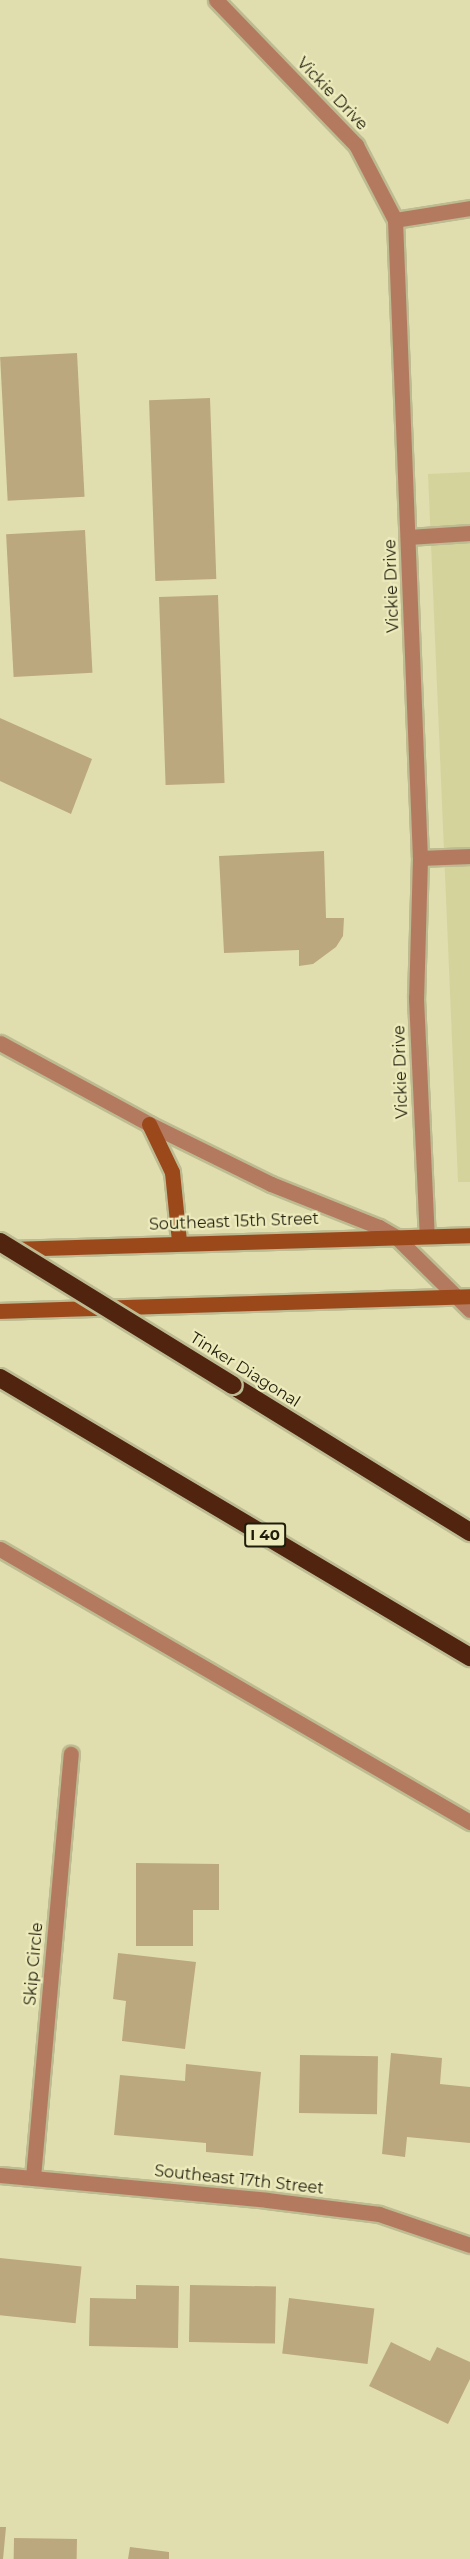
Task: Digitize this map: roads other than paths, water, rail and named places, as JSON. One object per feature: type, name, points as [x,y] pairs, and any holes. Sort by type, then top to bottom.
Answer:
[{"type":"highway","name":"Tinker Diagonal","points":[[0,1242],[470,1532]]},
{"type":"highway","name":"I 40","points":[[0,1378],[470,1657]]},
{"type":"main road","points":[[149,1124],[172,1172],[179,1241]]},
{"type":"main road","name":"Southeast 15th Street","points":[[0,1249],[179,1241],[470,1235]]},
{"type":"main road","points":[[0,1311],[463,1296]]},
{"type":"street","name":"Vickie Drive","points":[[216,0],[356,144],[395,220],[420,858],[416,998],[427,1236]]},
{"type":"street","points":[[395,220],[470,208]]},
{"type":"street","points":[[408,537],[470,533]]},
{"type":"street","points":[[420,858],[470,856]]},
{"type":"street","points":[[0,1043],[149,1124],[271,1184],[396,1237],[463,1296],[470,1310]]},
{"type":"street","points":[[0,1549],[470,1822]]},
{"type":"street","name":"Skip Circle","points":[[33,2177],[71,1754]]},
{"type":"street","name":"Southeast 17th Street","points":[[0,2175],[379,2214],[470,2245]]}]
